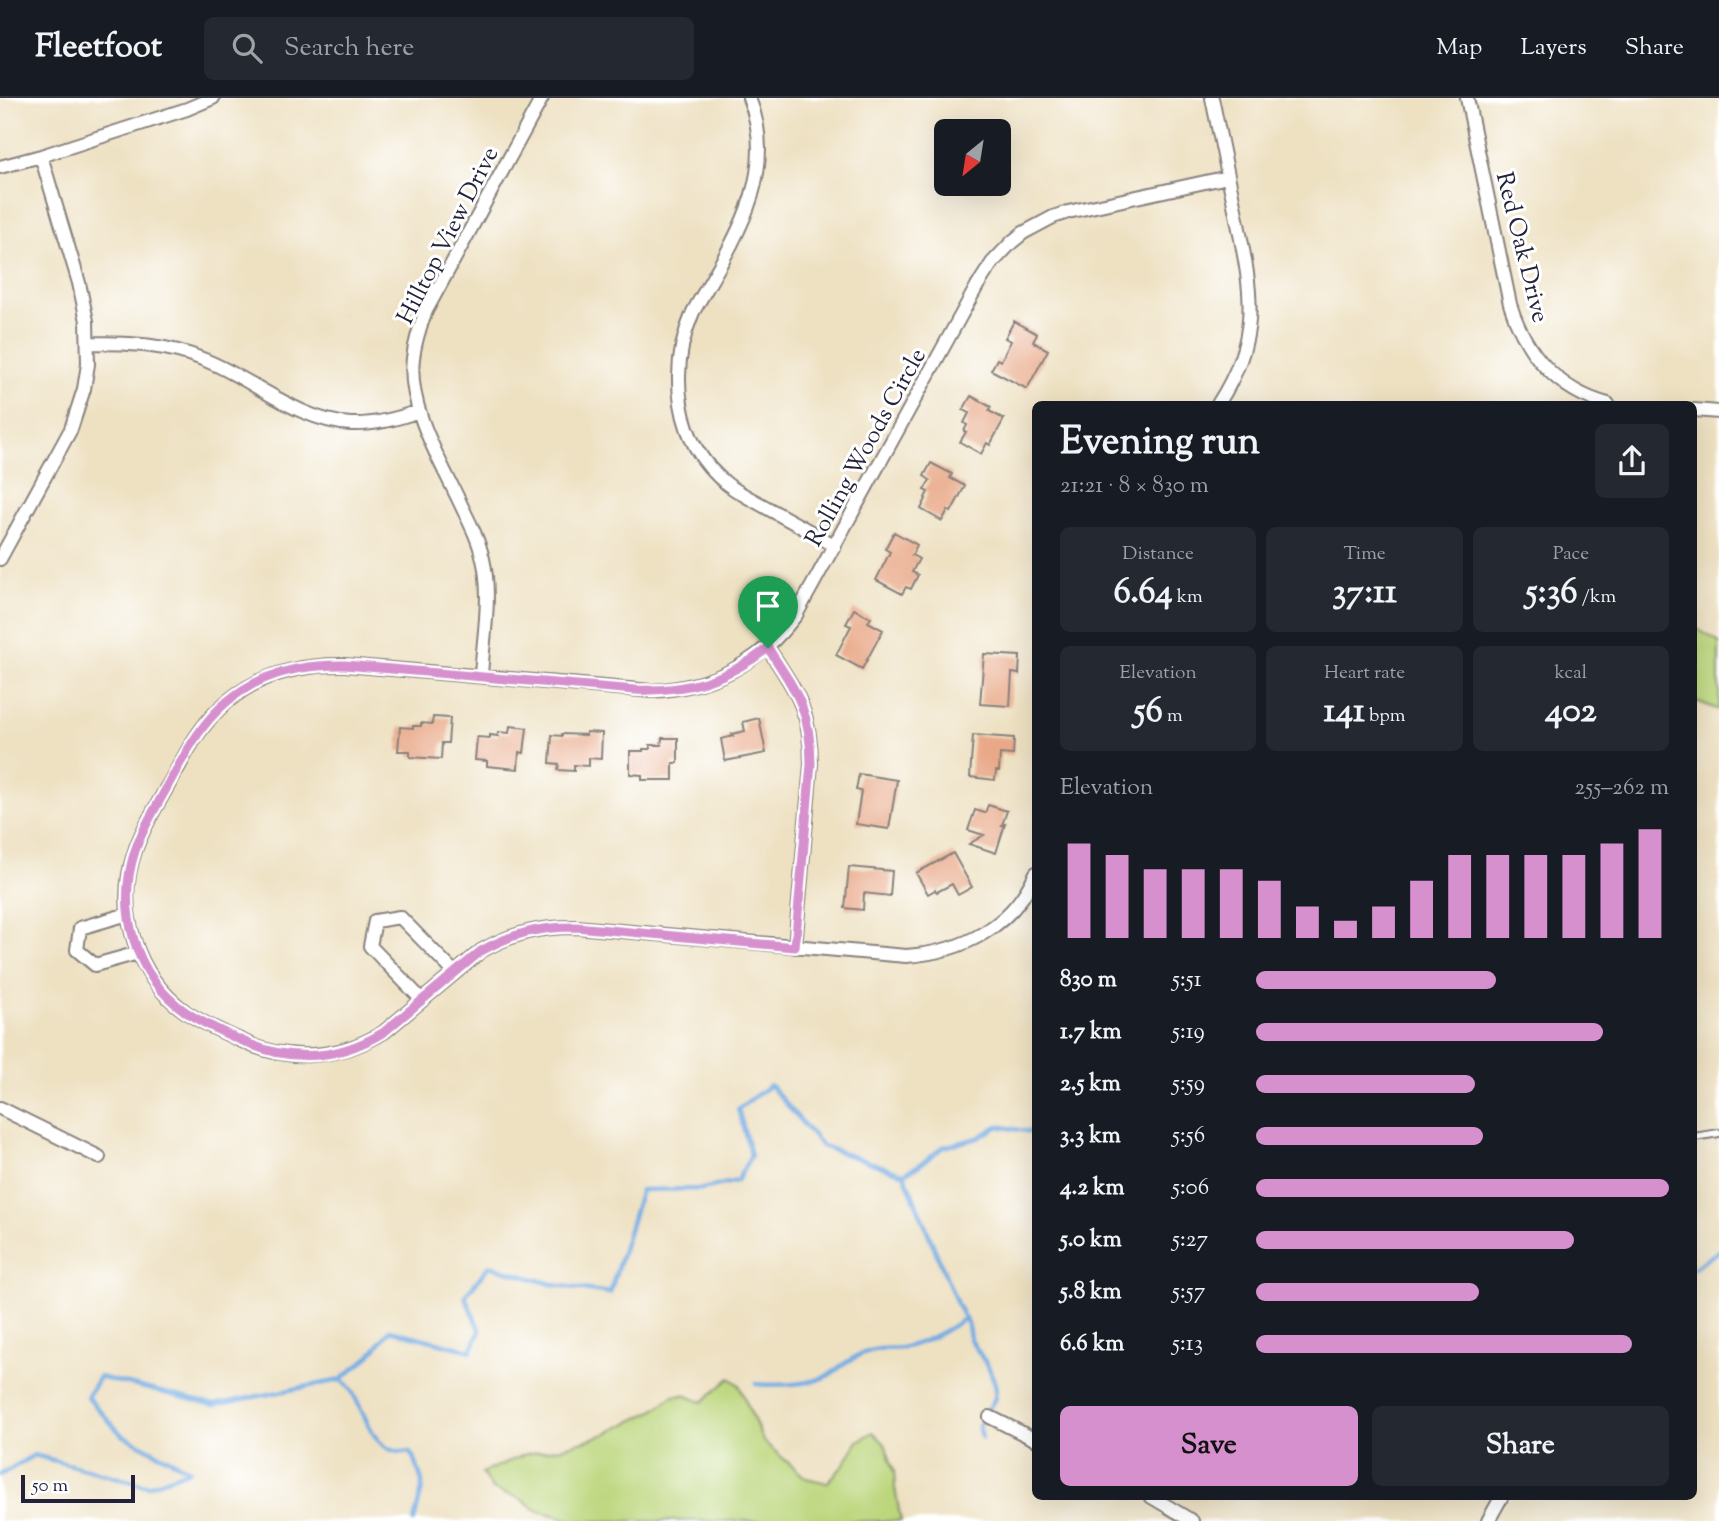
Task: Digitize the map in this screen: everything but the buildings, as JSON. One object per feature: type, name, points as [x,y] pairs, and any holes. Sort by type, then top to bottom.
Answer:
[{"type":"street","points":[[0,167],[187,109],[213,98]]},
{"type":"street","name":"Hilltop View Drive","points":[[481,676],[487,593],[482,557],[474,532],[419,411],[413,386],[413,360],[417,335],[426,311],[542,98]]},
{"type":"street","points":[[749,98],[757,126],[759,148],[756,183],[751,204],[740,229],[687,326],[678,371],[682,411],[696,448],[719,477],[740,493],[835,546]]},
{"type":"street","points":[[1212,98],[1248,273],[1251,306],[1244,349],[1234,377],[1220,401]]},
{"type":"street","name":"Red Oak Drive","points":[[1467,98],[1515,319],[1537,359],[1552,375],[1580,394],[1600,401]]},
{"type":"street","points":[[0,559],[71,429],[84,389],[88,364],[87,321],[79,284],[41,156]]},
{"type":"street","name":"Rolling Woods Circle","points":[[1032,881],[1017,904],[995,925],[974,939],[946,950],[926,954],[906,956],[576,927],[550,927],[524,932],[481,951],[384,1032],[344,1051],[303,1056],[283,1054],[249,1044],[202,1022],[169,999],[156,984],[138,953],[128,914],[127,890],[135,850],[143,831],[199,732],[216,711],[242,690],[279,672],[301,667],[345,665],[635,690],[670,690],[726,675],[750,662],[768,648],[796,615],[977,286],[992,263],[1012,242],[1038,224],[1068,212],[1228,177]]},
{"type":"street","points":[[89,343],[143,344],[188,353],[224,368],[304,412],[332,421],[351,424],[375,423],[419,411]]},
{"type":"street","points":[[1697,410],[1719,412]]},
{"type":"street","points":[[768,648],[800,698],[811,740],[795,947]]},
{"type":"street","points":[[128,914],[80,928],[77,950],[95,965],[138,953]]},
{"type":"street","points":[[422,1000],[370,946],[375,922],[400,917],[455,973]]},
{"type":"street","points":[[0,1108],[99,1157]]},
{"type":"street","points":[[990,1417],[1032,1438]]},
{"type":"street","points":[[1157,1500],[1192,1521]]},
{"type":"street","points":[[1488,1521],[1500,1500]]},
{"type":"lane","points":[[1697,1137],[1719,1133]]},
{"type":"green space","points":[[1697,629],[1719,642],[1719,710],[1697,701]]},
{"type":"green space","points":[[730,1378],[739,1385],[763,1441],[806,1478],[827,1483],[842,1467],[858,1441],[873,1432],[885,1444],[894,1471],[901,1521],[576,1521],[538,1511],[519,1498],[492,1489],[482,1473],[526,1454],[561,1448],[603,1435],[653,1411],[673,1396],[684,1395],[702,1402]]},
{"type":"waterway","points":[[0,1475],[34,1455],[148,1486],[190,1470],[122,1435],[87,1397],[99,1377],[214,1405],[340,1380],[370,1356],[390,1330],[471,1351],[480,1331],[465,1296],[489,1266],[555,1285],[610,1293],[641,1190],[702,1189],[737,1181],[751,1155],[738,1109],[770,1085],[822,1146],[904,1174]]},
{"type":"waterway","points":[[904,1174],[943,1147],[978,1138],[998,1126],[1032,1132]]},
{"type":"waterway","points":[[904,1174],[968,1325],[970,1339],[989,1368],[996,1386],[995,1398],[979,1426],[982,1438]]},
{"type":"waterway","points":[[1697,1266],[1719,1251]]},
{"type":"waterway","points":[[756,1384],[784,1385],[823,1378],[862,1354],[918,1343],[965,1318]]},
{"type":"waterway","points":[[340,1380],[350,1389],[370,1429],[381,1444],[398,1452],[409,1452],[415,1459],[422,1489],[414,1521]]},
{"type":"route","points":[[768,648],[800,698],[811,740],[795,947],[576,927],[550,927],[524,932],[481,951],[371,1040],[344,1051],[303,1056],[263,1050],[185,1012],[156,984],[138,953],[128,914],[127,890],[135,850],[143,831],[199,732],[216,711],[258,681],[301,667],[345,665],[635,690],[670,690],[726,675],[768,648]]}]
